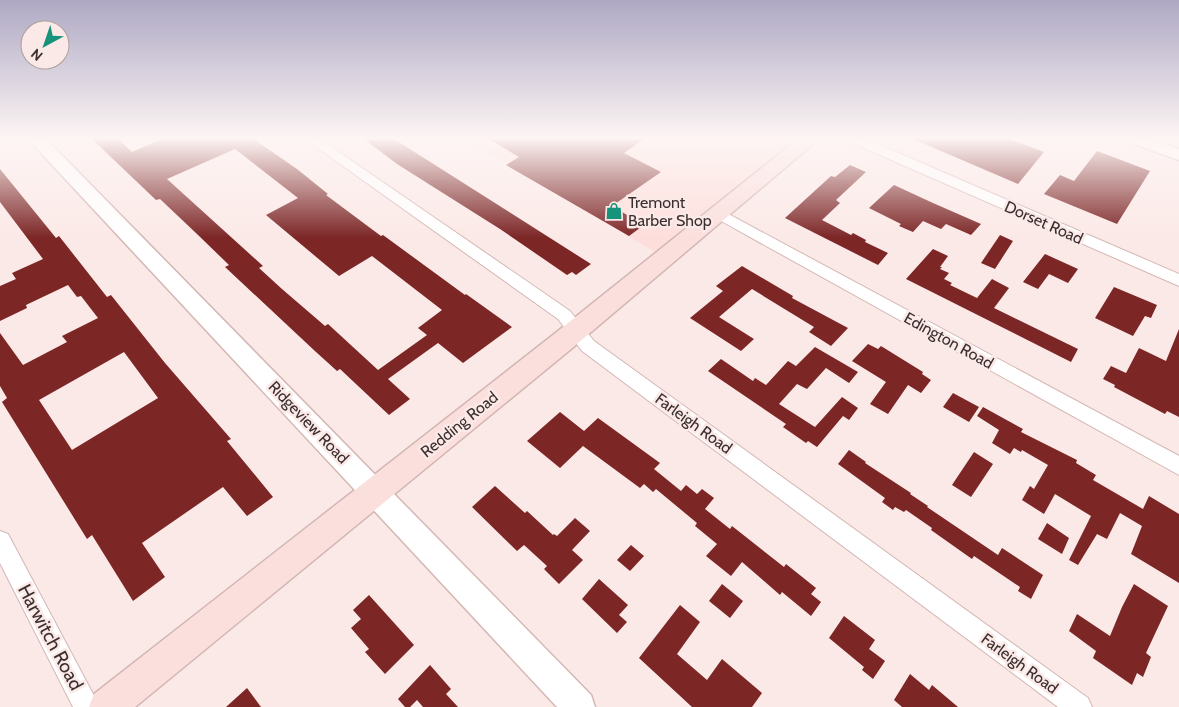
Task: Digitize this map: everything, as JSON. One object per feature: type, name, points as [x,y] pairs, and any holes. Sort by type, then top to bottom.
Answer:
[{"type":"main road","name":"Redding Road","points":[[106,707],[770,172]]},
{"type":"street","name":"Ridgeview Road","points":[[68,172],[579,707]]},
{"type":"street","name":"Farleigh Road","points":[[358,172],[564,315],[588,346],[1079,707]]},
{"type":"street","name":"Dorset Road","points":[[931,172],[1179,280]]},
{"type":"street","name":"Edington Road","points":[[719,214],[1179,466]]},
{"type":"street","name":"Harwitch Road","points":[[0,541],[87,707]]},
{"type":"shaded area","points":[[520,172],[770,172],[665,258]]},
{"type":"building","points":[[0,172],[2,172],[56,238],[59,236],[107,297],[111,295],[165,363],[231,439],[227,441],[273,497],[247,516],[223,487],[142,543],[165,577],[133,601],[92,535],[87,539],[2,402],[7,398],[0,386],[0,333],[23,365],[67,342],[62,336],[98,318],[81,296],[77,297],[68,285],[26,305],[27,308],[0,321],[0,286],[16,279],[12,273],[43,259],[0,202]],"holes":[[[124,352],[158,398],[72,450],[39,400]]]},
{"type":"building","points":[[127,172],[183,172],[167,179],[263,266],[259,268],[282,289],[325,326],[328,324],[378,370],[427,335],[418,328],[442,310],[372,256],[339,276],[266,215],[298,198],[265,172],[301,172],[328,194],[326,195],[381,236],[383,235],[512,327],[463,363],[438,343],[388,379],[410,399],[389,415],[340,369],[337,371],[225,267],[229,265],[160,199],[156,200]]},
{"type":"building","points":[[410,172],[446,172],[591,264],[576,275],[572,272],[567,275],[500,229]]},
{"type":"building","points":[[518,172],[661,172],[612,206],[644,225],[629,236]]},
{"type":"building","points":[[841,172],[866,172],[836,200],[840,203],[822,220],[851,235],[853,233],[866,240],[865,242],[888,253],[878,265],[785,218],[831,176],[835,177]]},
{"type":"building","points":[[990,172],[1028,172],[1018,184]]},
{"type":"building","points":[[1081,172],[1149,172],[1117,224],[1044,194],[1060,175],[1074,181]]},
{"type":"building","points":[[894,185],[981,224],[971,235],[946,224],[941,229],[923,221],[913,232],[899,226],[901,224],[869,208]]},
{"type":"building","points":[[1000,235],[1013,241],[995,269],[981,263]]},
{"type":"building","points":[[933,249],[948,256],[940,269],[949,273],[944,279],[952,283],[950,285],[977,298],[992,279],[1009,288],[994,308],[1078,349],[1071,362],[906,279]]},
{"type":"building","points":[[1045,254],[1078,269],[1068,283],[1049,274],[1038,289],[1023,282]]},
{"type":"building","points":[[742,266],[793,296],[792,298],[848,328],[831,346],[809,332],[814,327],[752,289],[719,317],[754,339],[741,351],[690,318],[723,291],[716,286]]},
{"type":"building","points":[[1114,287],[1157,305],[1151,318],[1145,316],[1133,336],[1095,318]]},
{"type":"building","points":[[1179,329],[1179,417],[1167,411],[1165,414],[1114,387],[1115,385],[1103,379],[1111,366],[1126,373],[1139,348],[1166,361]]},
{"type":"building","points":[[868,344],[878,349],[881,346],[923,372],[922,374],[931,380],[921,393],[908,385],[888,414],[870,404],[886,382],[852,361]]},
{"type":"building","points":[[815,347],[858,372],[849,383],[826,368],[807,389],[797,384],[779,404],[815,427],[842,397],[858,408],[849,420],[843,416],[817,447],[808,441],[806,443],[783,427],[786,424],[708,371],[721,359],[753,381],[755,378],[766,385],[788,361],[796,366]]},
{"type":"building","points":[[953,393],[979,407],[969,422],[943,407]]},
{"type":"building","points":[[983,407],[1023,429],[1021,432],[1077,460],[1076,463],[1096,475],[1093,480],[1143,509],[1149,496],[1179,514],[1179,583],[1131,554],[1142,526],[1120,513],[1107,539],[1097,534],[1078,565],[1069,560],[1091,516],[1055,494],[1044,514],[1022,500],[1030,486],[1034,489],[1048,465],[1022,450],[1021,452],[1014,448],[1010,454],[992,443],[999,430],[977,416]]},
{"type":"building","points":[[560,412],[584,431],[598,418],[660,463],[654,469],[681,491],[686,485],[697,494],[702,489],[714,498],[705,509],[730,529],[732,526],[784,567],[786,564],[816,588],[811,594],[821,602],[811,616],[782,592],[780,595],[742,562],[731,576],[706,556],[717,544],[695,526],[697,523],[656,489],[653,492],[644,484],[640,488],[583,446],[560,468],[527,441]]},
{"type":"building","points":[[849,450],[865,463],[911,493],[927,507],[998,555],[1002,548],[1043,575],[1031,599],[1018,591],[1020,587],[974,556],[972,559],[906,510],[904,512],[895,507],[893,510],[882,502],[885,498],[838,464]]},
{"type":"building","points":[[974,452],[993,464],[971,497],[952,485]]},
{"type":"building","points":[[495,486],[525,513],[527,511],[553,535],[557,536],[575,518],[590,531],[572,550],[583,560],[559,584],[544,569],[547,566],[524,545],[517,551],[472,507]]},
{"type":"building","points":[[1047,523],[1069,538],[1062,554],[1038,539]]},
{"type":"building","points":[[631,545],[644,556],[630,571],[617,560]]},
{"type":"building","points":[[599,579],[628,605],[619,615],[627,622],[617,633],[582,599]]},
{"type":"building","points":[[722,584],[743,601],[730,618],[709,601]]},
{"type":"building","points":[[1134,584],[1168,606],[1146,653],[1151,657],[1143,677],[1137,673],[1132,685],[1093,658],[1096,651],[1069,631],[1077,614],[1110,636]]},
{"type":"building","points":[[369,595],[414,645],[385,674],[365,652],[369,649],[351,628],[361,619],[353,610]]},
{"type":"building","points":[[680,605],[700,622],[677,654],[707,680],[722,659],[762,693],[752,707],[692,707],[639,658]]},
{"type":"building","points":[[844,616],[875,640],[869,649],[885,661],[873,679],[862,670],[864,667],[829,638]]},
{"type":"building","points":[[430,665],[451,689],[446,694],[458,707],[423,707],[417,700],[410,707],[405,707],[398,699]]},
{"type":"building","points":[[910,674],[929,690],[932,685],[958,707],[902,707],[894,700]]},
{"type":"building","points":[[247,688],[261,707],[226,707]]},
{"type":"place","name":"Tremont Barber Shop","points":[[614,211]]}]
